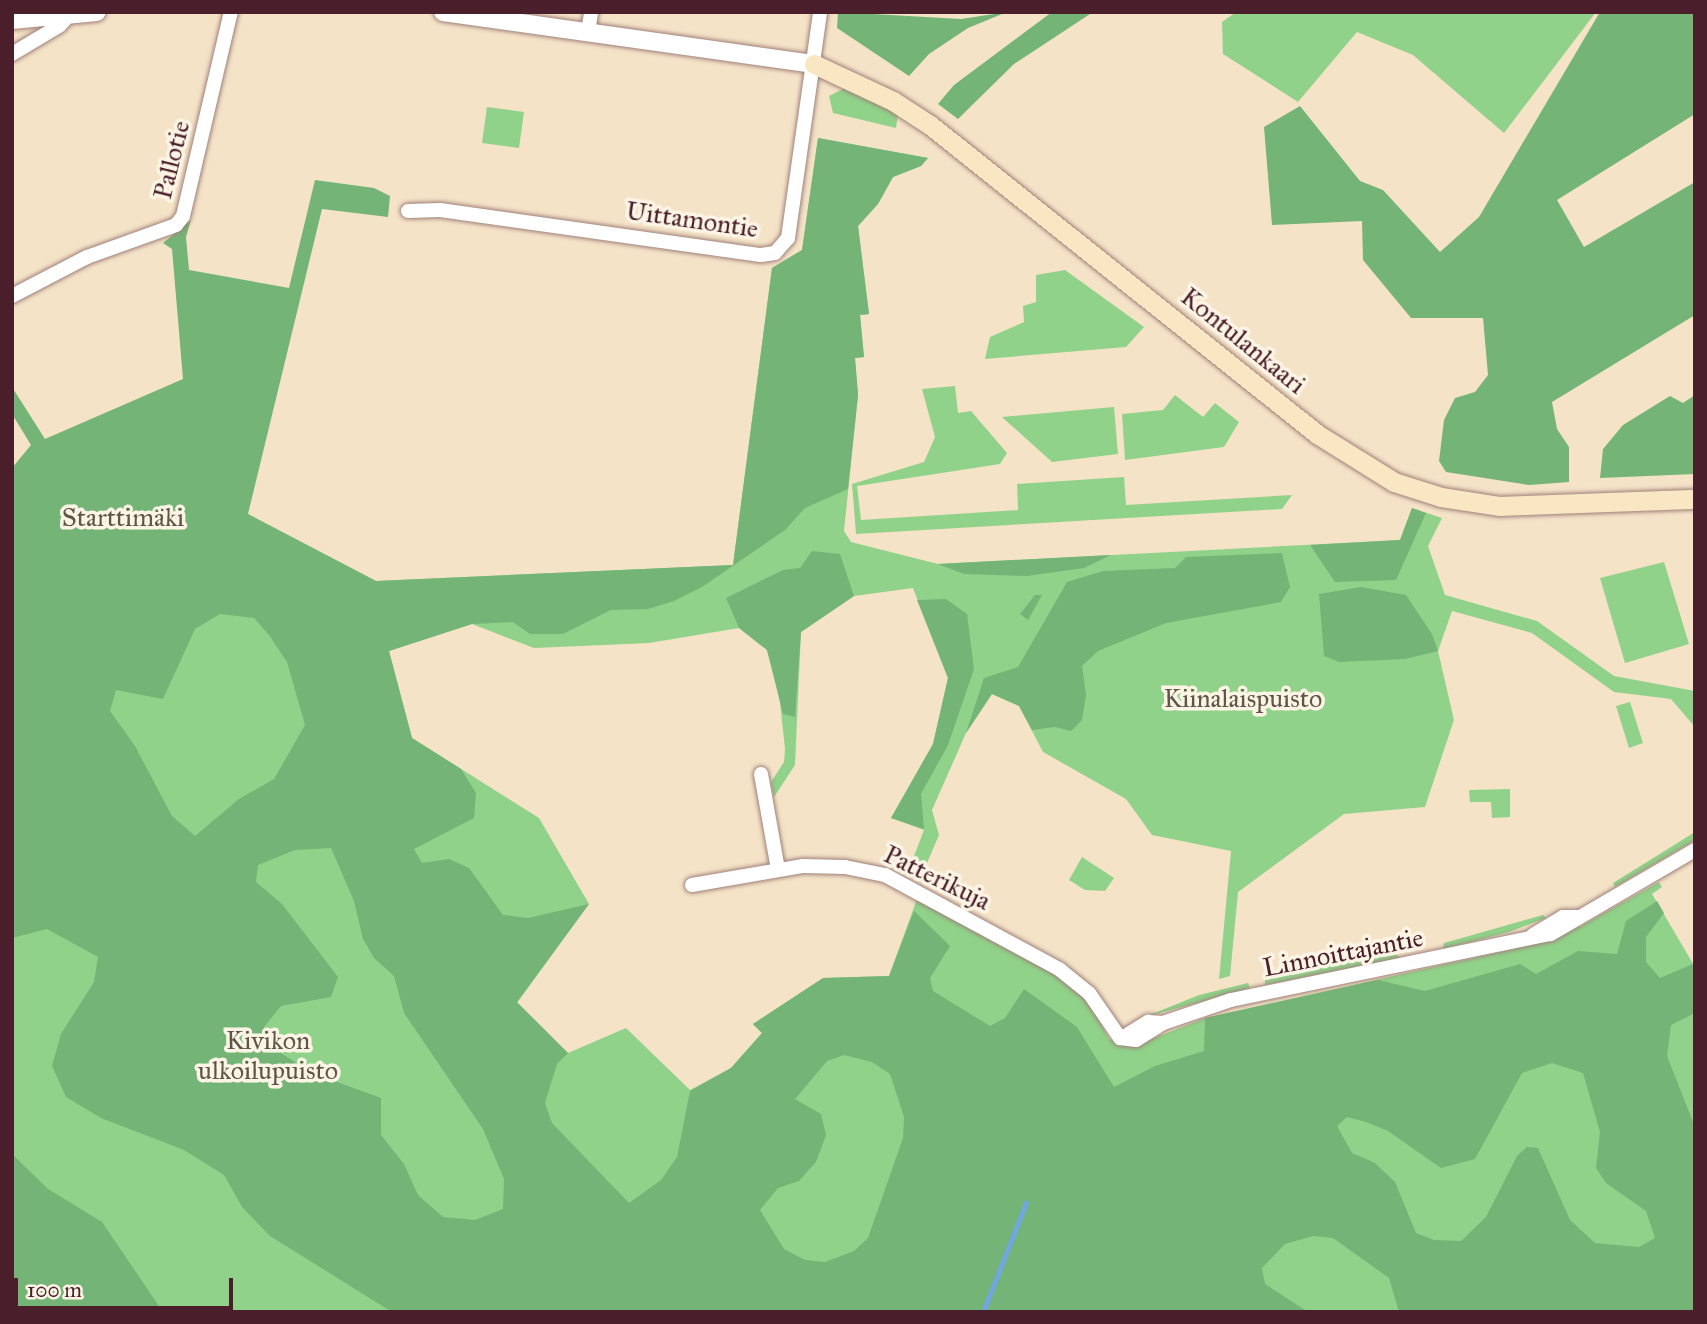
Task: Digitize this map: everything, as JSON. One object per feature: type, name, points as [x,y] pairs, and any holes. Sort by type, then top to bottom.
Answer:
[{"type":"main road","name":"Kontulankaari","points":[[814,64],[893,101],[939,132],[1317,434],[1394,482],[1454,500],[1500,506],[1695,499]]},
{"type":"street","points":[[12,20],[97,12]]},
{"type":"street","name":"Pallotie","points":[[12,296],[88,257],[176,225],[184,216],[231,12]]},
{"type":"street","points":[[443,12],[814,64],[820,12]]},
{"type":"street","points":[[588,32],[592,12]]},
{"type":"street","points":[[12,54],[72,13]]},
{"type":"street","name":"Uittamontie","points":[[408,211],[440,210],[761,255],[775,253],[788,238],[814,64]]},
{"type":"street","points":[[761,774],[778,869]]},
{"type":"street","name":"Linnoittajantie","points":[[1121,1038],[1148,1022],[1163,1023],[1231,1000],[1439,959],[1533,935],[1563,917],[1579,917],[1695,850]]},
{"type":"street","name":"Patterikuja","points":[[692,884],[778,869],[845,867],[907,885],[1072,978],[1096,1002],[1121,1038]]},
{"type":"green space","points":[[838,12],[961,19],[1007,12],[968,28],[929,54],[909,76],[837,28]]},
{"type":"green space","points":[[1052,12],[1093,12],[1014,64],[958,119],[938,104],[954,85]]},
{"type":"green space","points":[[1236,12],[1596,12],[1504,133],[1413,55],[1357,32],[1298,102],[1223,54],[1222,22]]},
{"type":"green space","points":[[1600,12],[1695,12],[1695,114],[1557,200],[1584,247],[1695,182],[1695,315],[1552,402],[1557,429],[1569,447],[1569,482],[1529,485],[1446,472],[1439,461],[1444,420],[1455,398],[1475,392],[1488,375],[1483,318],[1411,318],[1363,260],[1362,221],[1272,225],[1264,127],[1300,106],[1360,181],[1383,190],[1440,252],[1479,217]]},
{"type":"green space","points":[[845,88],[898,114],[896,128],[833,113],[829,96]]},
{"type":"green space","points":[[487,107],[524,112],[519,148],[482,143]]},
{"type":"green space","name":"Kivikon ulkoilupuisto","points":[[818,138],[928,158],[921,166],[893,177],[878,204],[858,226],[869,314],[860,315],[864,357],[855,358],[858,395],[844,531],[851,542],[938,564],[1400,540],[1412,508],[1442,518],[1428,546],[1445,595],[1537,621],[1614,676],[1695,691],[1695,727],[1671,699],[1614,692],[1532,633],[1452,611],[1438,651],[1454,720],[1425,807],[1344,814],[1238,892],[1230,976],[1219,979],[1231,851],[1152,835],[1126,799],[1043,752],[1019,706],[992,694],[966,733],[932,810],[939,835],[924,870],[909,869],[924,830],[891,818],[933,744],[948,678],[913,588],[854,596],[801,632],[795,765],[774,797],[771,782],[784,762],[785,749],[779,693],[767,650],[739,628],[649,643],[534,648],[472,624],[389,651],[412,738],[539,818],[589,904],[517,1003],[568,1053],[626,1028],[690,1090],[731,1068],[762,1033],[753,1024],[823,978],[889,976],[918,896],[1060,975],[1088,999],[1109,1039],[1131,1047],[1205,1018],[1532,945],[1581,926],[1659,882],[1662,887],[1652,894],[1695,967],[1695,1312],[12,1312],[12,662],[248,514],[376,581],[733,565],[772,268],[802,250]]},
{"type":"green space","name":"Kivikon ulkoilupuisto","points":[[818,138],[928,158],[921,166],[893,177],[878,204],[858,226],[869,314],[860,315],[864,357],[855,358],[858,395],[848,489],[805,508],[785,530],[702,587],[674,601],[648,609],[611,610],[563,634],[530,634],[513,622],[472,624],[389,651],[412,738],[461,769],[476,793],[474,818],[414,849],[422,863],[449,859],[469,868],[503,915],[528,918],[589,904],[517,1002],[568,1053],[557,1064],[545,1103],[552,1123],[629,1203],[661,1180],[677,1157],[690,1091],[731,1068],[762,1033],[753,1024],[823,978],[889,976],[914,911],[950,946],[930,978],[933,991],[990,1026],[1005,1018],[1024,989],[1077,1027],[1114,1087],[1155,1066],[1204,1051],[1205,1018],[1378,980],[1425,991],[1520,964],[1536,974],[1578,951],[1617,954],[1626,921],[1657,901],[1664,913],[1646,937],[1646,962],[1660,978],[1693,964],[1695,967],[1695,1013],[1671,1025],[1667,1056],[1695,1127],[1695,1312],[1399,1312],[1389,1278],[1333,1238],[1313,1236],[1285,1244],[1262,1268],[1265,1284],[1308,1312],[392,1312],[270,1236],[242,1207],[224,1175],[184,1150],[101,1118],[66,1097],[52,1066],[61,1034],[94,982],[98,957],[47,929],[12,938],[12,468],[31,445],[12,414],[12,387],[45,439],[183,379],[172,249],[163,243],[191,220],[186,237],[189,270],[289,288],[315,180],[374,188],[390,196],[388,217],[322,209],[248,514],[376,581],[733,565],[772,268],[802,250]],"holes":[[[220,614],[254,618],[287,662],[305,725],[274,779],[239,799],[195,836],[172,816],[135,746],[110,711],[116,690],[163,699],[195,629]],[[331,848],[354,901],[363,939],[374,958],[394,976],[404,1013],[483,1129],[504,1179],[503,1209],[475,1220],[443,1217],[418,1195],[404,1164],[381,1135],[381,1098],[315,1074],[282,1054],[264,1027],[281,1006],[331,997],[338,977],[282,904],[256,882],[258,865],[295,850]],[[844,1055],[872,1062],[890,1074],[904,1117],[903,1138],[868,1238],[854,1251],[825,1262],[805,1260],[784,1249],[760,1210],[778,1188],[799,1181],[816,1162],[826,1135],[821,1114],[795,1099],[827,1061]],[[1552,1063],[1583,1073],[1600,1132],[1596,1168],[1606,1183],[1646,1211],[1655,1238],[1639,1247],[1595,1243],[1570,1220],[1538,1148],[1527,1147],[1517,1156],[1486,1217],[1461,1241],[1434,1240],[1416,1233],[1395,1182],[1375,1163],[1352,1153],[1337,1126],[1347,1117],[1366,1122],[1388,1131],[1441,1168],[1475,1159],[1522,1073]]]},
{"type":"green space","points":[[1065,270],[1144,327],[1126,347],[985,359],[990,337],[1024,322],[1023,306],[1036,302],[1036,275]]},
{"type":"green space","points":[[955,386],[958,413],[971,411],[1007,453],[1000,464],[857,486],[861,520],[1018,510],[1017,484],[1124,477],[1126,505],[1292,495],[1282,509],[856,534],[852,484],[924,462],[935,437],[922,389]]},
{"type":"green space","points":[[1175,395],[1203,417],[1215,403],[1239,422],[1224,447],[1125,460],[1122,414],[1163,410]]},
{"type":"green space","points":[[1695,395],[1695,474],[1600,478],[1603,449],[1623,425],[1670,396],[1683,403]]},
{"type":"green space","points":[[1114,407],[1118,454],[1052,462],[1002,417]]},
{"type":"green space","points":[[1412,508],[1426,513],[1396,580],[1335,582],[1310,545],[1400,540]]},
{"type":"green space","points":[[812,551],[840,554],[854,596],[801,632],[795,717],[783,714],[767,650],[739,628],[726,598],[783,570],[800,568]]},
{"type":"green space","points":[[1282,553],[1290,587],[1281,602],[1166,623],[1098,651],[1082,666],[1086,695],[1082,720],[1071,731],[1055,727],[1032,730],[1019,706],[992,694],[966,733],[984,678],[1018,667],[1067,582],[1103,571],[1175,568],[1186,557]]},
{"type":"green space","points":[[1111,555],[1084,568],[1027,576],[964,574],[938,564]]},
{"type":"green space","points":[[1664,562],[1689,644],[1625,663],[1600,578]]},
{"type":"green space","points":[[1361,587],[1406,595],[1432,634],[1438,651],[1405,659],[1339,662],[1324,656],[1319,594]]},
{"type":"green space","points":[[1035,595],[1042,595],[1028,620],[1020,614]]},
{"type":"green space","points":[[946,599],[967,614],[974,669],[948,745],[921,794],[924,829],[891,818],[933,744],[948,678],[917,600]]},
{"type":"green space","points":[[1630,702],[1643,743],[1629,748],[1616,706]]},
{"type":"green space","points":[[1510,789],[1510,817],[1492,818],[1491,802],[1470,802],[1469,790]]},
{"type":"green space","points":[[1695,832],[1695,840],[1615,887],[1613,883]]},
{"type":"green space","points":[[1082,857],[1114,878],[1105,891],[1085,890],[1069,880]]},
{"type":"green space","points":[[1543,915],[1546,918],[1509,932],[1443,949],[1444,943]]},
{"type":"green space","points":[[1395,953],[1400,958],[1265,985],[1265,979]]},
{"type":"green space","points":[[1248,983],[1250,988],[1142,1018],[1199,995]]},
{"type":"green space","points":[[12,1154],[48,1189],[102,1222],[163,1312],[12,1312]]},
{"type":"waterway","points":[[983,1312],[1026,1203]]},
{"type":"park label","name":"Starttimäki","points":[[123,518]]},
{"type":"park label","name":"Kiinalaispuisto","points":[[1243,699]]}]
